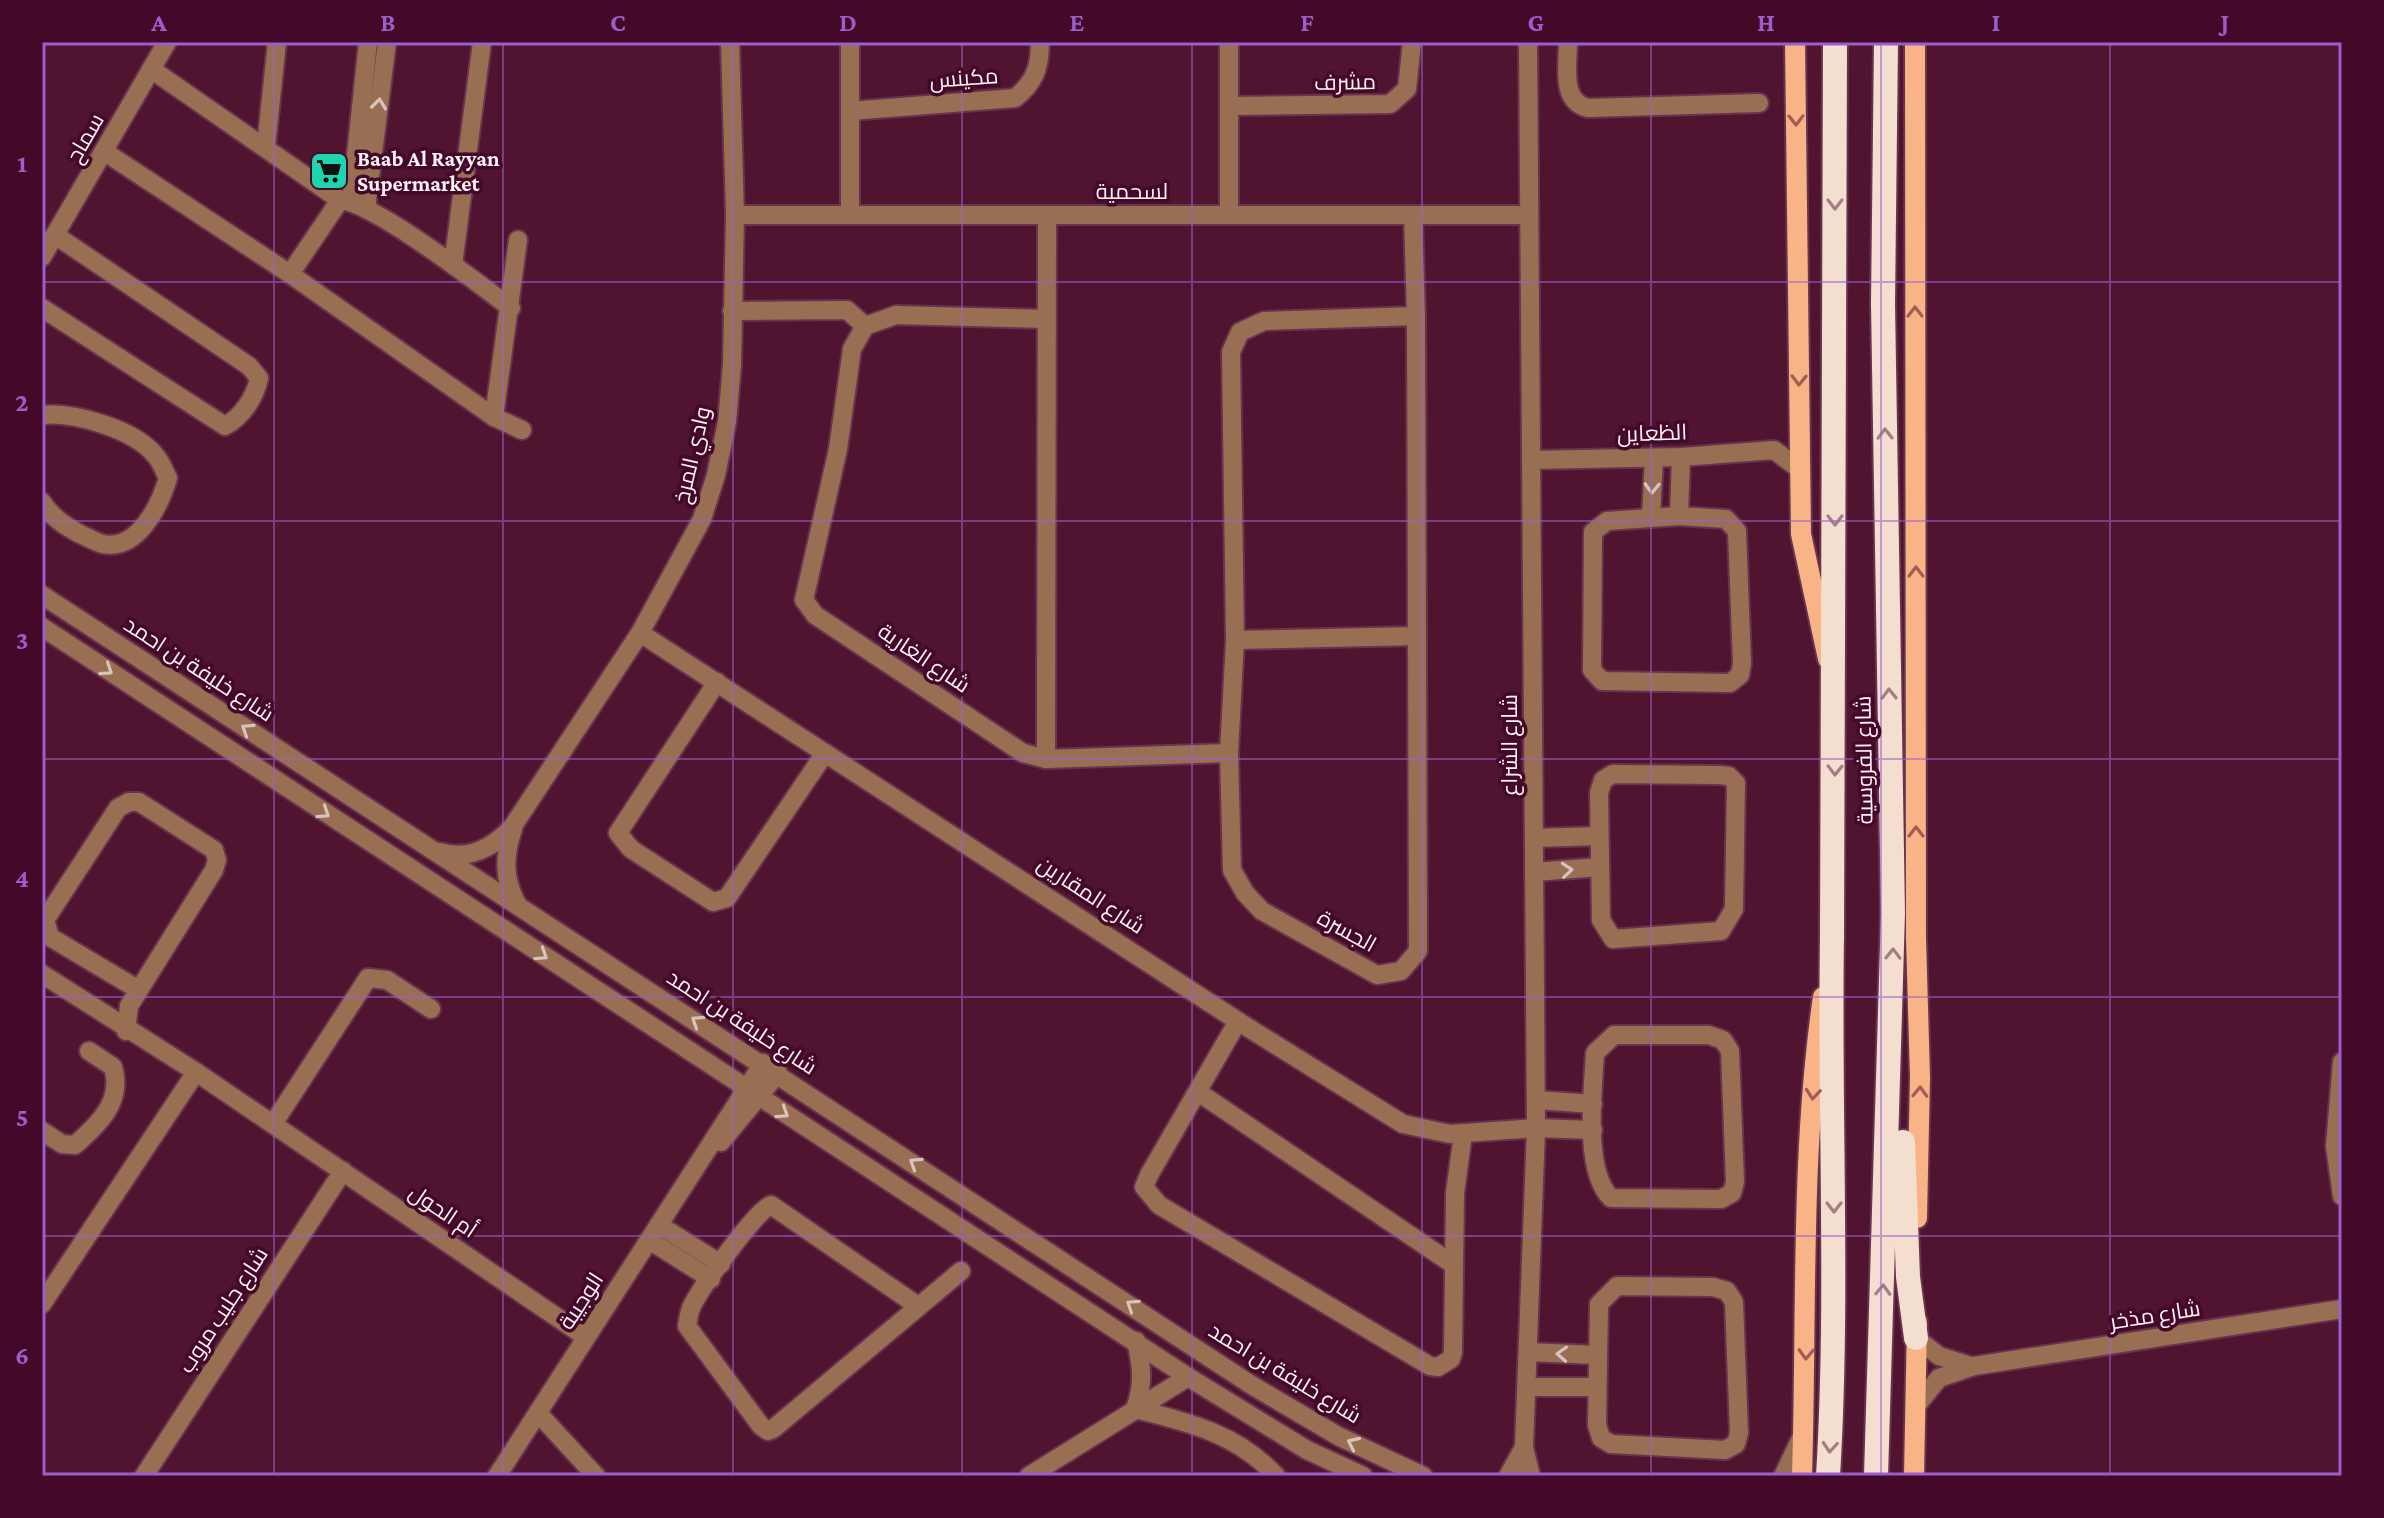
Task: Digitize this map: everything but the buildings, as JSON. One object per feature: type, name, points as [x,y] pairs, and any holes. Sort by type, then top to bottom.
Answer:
[{"type":"highway","name":"شارع الفروسية","points":[[1828,1476],[1835,1362],[1832,933],[1835,42]]},
{"type":"highway","name":"شارع الفروسية","points":[[1876,1476],[1892,1032],[1883,304],[1886,42]]},
{"type":"highway","points":[[1883,304],[1894,243],[1899,42]]},
{"type":"highway","points":[[1892,1032],[1903,1139],[1908,1277],[1916,1338]]},
{"type":"main road","name":"شارع الفروسية","points":[[1795,42],[1801,534],[1835,692]]},
{"type":"main road","points":[[1914,1476],[1920,1077],[1916,938],[1915,42]]},
{"type":"main road","name":"شارع الفروسية","points":[[1802,1476],[1808,1148],[1832,933]]},
{"type":"street","name":"سماح","points":[[42,257],[167,42]]},
{"type":"street","points":[[266,146],[277,42]]},
{"type":"street","points":[[353,204],[368,42]]},
{"type":"street","points":[[290,274],[353,204],[387,42]]},
{"type":"street","points":[[453,265],[482,42]]},
{"type":"street","name":"وادي المرخ","points":[[429,848],[456,855],[484,850],[513,826],[640,633],[695,533],[716,475],[729,404],[735,215],[730,42]]},
{"type":"street","points":[[850,42],[850,215]]},
{"type":"street","name":"مكينس","points":[[850,111],[1015,98],[1028,88],[1040,66],[1040,42]]},
{"type":"street","points":[[1229,42],[1229,215]]},
{"type":"street","name":"مشرف","points":[[1230,106],[1390,104],[1407,89],[1412,42]]},
{"type":"street","name":"شارع الشراع","points":[[1528,42],[1536,1128],[1524,1447],[1531,1476]]},
{"type":"street","points":[[1568,42],[1569,96],[1576,105],[1588,108],[1759,103]]},
{"type":"street","points":[[151,69],[353,204],[453,265],[511,308]]},
{"type":"street","points":[[105,152],[290,274],[494,417],[522,430]]},
{"type":"street","name":"لسحمية","points":[[735,215],[1529,215]]},
{"type":"street","points":[[1047,215],[1046,759],[1229,753]]},
{"type":"street","name":"الجسرة","points":[[1413,215],[1416,316],[1418,951],[1401,971],[1377,975],[1262,911],[1245,893],[1232,870],[1229,753],[1235,640],[1231,352],[1240,332],[1264,321],[1416,316]]},
{"type":"street","points":[[42,308],[225,426],[239,419],[257,387],[259,378],[249,366],[55,235]]},
{"type":"street","points":[[494,417],[518,240]]},
{"type":"street","points":[[732,311],[847,310],[865,326],[896,315],[1046,319]]},
{"type":"street","name":"شارع الغارية","points":[[865,326],[852,349],[838,449],[804,600],[815,615],[1023,753],[1046,759]]},
{"type":"street","points":[[42,415],[74,416],[113,428],[155,454],[168,478],[162,497],[147,519],[124,543],[104,544],[69,528],[42,502]]},
{"type":"street","points":[[1798,468],[1774,450],[1799,423]]},
{"type":"street","name":"الظعاين","points":[[1531,460],[1681,457],[1774,450]]},
{"type":"street","points":[[1679,516],[1681,457]]},
{"type":"street","points":[[1651,517],[1654,458]]},
{"type":"street","points":[[1679,516],[1726,519],[1737,531],[1740,675],[1730,683],[1602,681],[1592,670],[1593,532],[1607,521],[1679,516]]},
{"type":"street","name":"شارع خليفة بن احمد","points":[[42,595],[1253,1386],[1338,1436],[1423,1476]]},
{"type":"street","points":[[42,627],[1188,1377],[1307,1450],[1363,1476]]},
{"type":"street","name":"شارع المقارين","points":[[640,633],[1242,1024],[1403,1124],[1457,1134],[1536,1128],[1564,1132],[1593,1130]]},
{"type":"street","points":[[1235,640],[1416,636]]},
{"type":"street","points":[[717,682],[618,833],[631,849],[713,902],[727,898],[825,753]]},
{"type":"street","points":[[1613,774],[1719,775],[1729,776],[1736,783],[1734,909],[1721,931],[1613,939],[1601,920],[1600,867],[1599,793],[1603,780],[1613,774]]},
{"type":"street","points":[[126,1031],[129,1006],[139,990],[214,870],[217,860],[214,850],[139,802],[129,802],[118,808],[45,920],[50,937],[139,990]]},
{"type":"street","name":"وادي المرخ","points":[[513,826],[505,858],[506,875],[518,906]]},
{"type":"street","points":[[1534,838],[1599,836]]},
{"type":"street","points":[[1534,872],[1600,867]]},
{"type":"street","name":"أم الحول","points":[[42,974],[126,1031],[196,1072],[586,1337]]},
{"type":"street","points":[[273,1124],[368,978],[387,980],[431,1009]]},
{"type":"street","points":[[1242,1024],[1198,1092],[1144,1187],[1159,1205],[1430,1366],[1444,1364],[1453,1352],[1457,1134]]},
{"type":"street","points":[[1614,1035],[1709,1035],[1723,1040],[1730,1051],[1735,1182],[1732,1193],[1721,1199],[1611,1198],[1597,1179],[1593,1130],[1595,1053],[1614,1035]]},
{"type":"street","points":[[42,1131],[62,1144],[75,1145],[116,1098],[118,1084],[113,1067],[89,1051]]},
{"type":"street","points":[[2342,1062],[2335,1146],[2342,1196]]},
{"type":"street","name":"الوجيبة","points":[[497,1476],[707,1153],[706,1145],[770,1068]]},
{"type":"street","points":[[42,1304],[196,1072]]},
{"type":"street","points":[[1198,1092],[1454,1265]]},
{"type":"street","points":[[1536,1100],[1593,1104]]},
{"type":"street","name":"شارع جليب مروب","points":[[144,1476],[343,1171]]},
{"type":"street","points":[[918,1306],[771,1205],[757,1213],[691,1308],[687,1326],[761,1426],[768,1431],[961,1271]]},
{"type":"street","points":[[654,1232],[716,1272]]},
{"type":"street","points":[[1617,1286],[1713,1287],[1727,1291],[1734,1302],[1739,1433],[1736,1444],[1725,1450],[1611,1444],[1601,1438],[1597,1425],[1597,1355],[1599,1304],[1617,1286]]},
{"type":"street","name":"شارع مذخر","points":[[1916,1406],[1939,1378],[1974,1366],[2342,1309]]},
{"type":"street","name":"شارع مذخر","points":[[1916,1338],[1939,1356],[1974,1366]]},
{"type":"street","points":[[1135,1409],[1142,1388],[1142,1367],[1136,1341]]},
{"type":"street","points":[[1528,1352],[1597,1355]]},
{"type":"street","points":[[1029,1476],[1188,1377]]},
{"type":"street","points":[[1527,1387],[1597,1387]]},
{"type":"street","points":[[1135,1409],[1217,1432],[1258,1458],[1276,1476]]},
{"type":"street","points":[[538,1413],[596,1476]]},
{"type":"street","points":[[1783,1476],[1804,1432]]},
{"type":"street","name":"شارع الشراع","points":[[1508,1476],[1524,1447]]},
{"type":"street","points":[[1307,1450],[1328,1476]]},
{"type":"place","name":"Baab Al Rayyan Supermarket","points":[[329,171]]}]
